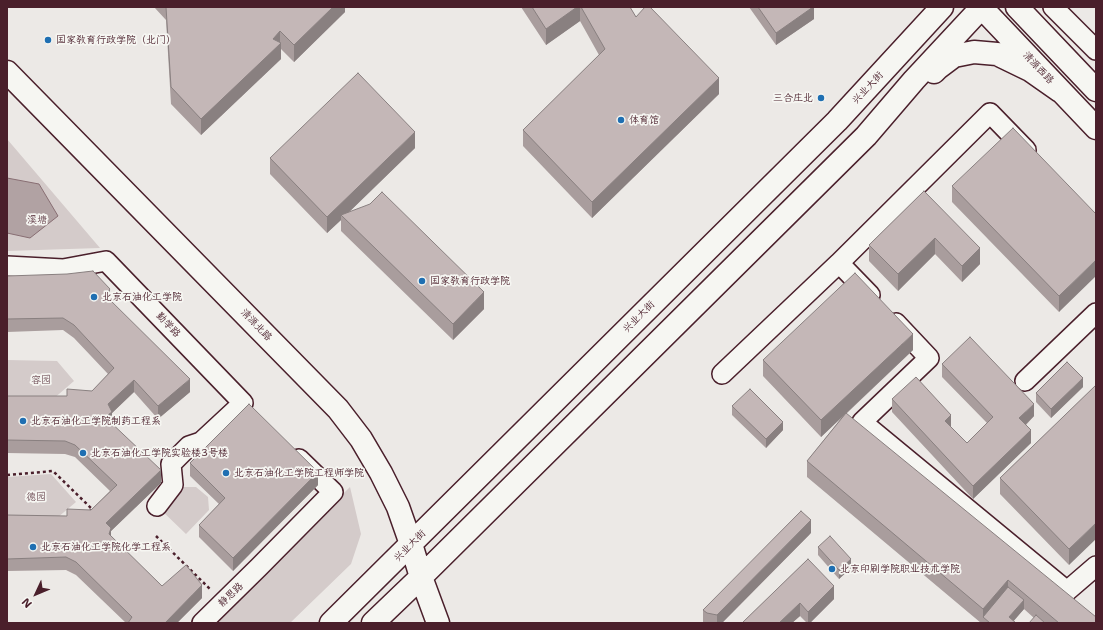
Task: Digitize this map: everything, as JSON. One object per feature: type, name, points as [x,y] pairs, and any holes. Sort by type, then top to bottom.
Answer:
[{"type":"main road","name":"兴业大街","points":[[331,623],[837,121],[942,7]]},
{"type":"main road","points":[[373,623],[866,136],[914,80],[981,7]]},
{"type":"main road","name":"清源西路","points":[[981,7],[1096,128]]},
{"type":"main road","points":[[1017,7],[1096,90]]},
{"type":"main road","points":[[866,136],[905,104],[938,68],[954,56],[974,52],[997,54],[1030,70],[1060,91]]},
{"type":"main road","name":"清源北路","points":[[7,72],[338,409],[361,439],[381,473],[398,507],[438,623]]},
{"type":"street","points":[[1053,7],[1096,50]]},
{"type":"street","points":[[722,374],[839,263],[990,113],[1038,163]]},
{"type":"street","name":"勤学路","points":[[7,266],[63,269],[106,261],[248,408],[201,442],[188,446],[171,464],[173,485],[157,506]]},
{"type":"street","points":[[839,263],[929,358],[862,422],[1068,591],[1096,566]]},
{"type":"street","points":[[1025,381],[1096,313]]},
{"type":"street","name":"静思路","points":[[202,623],[333,492],[288,448]]},
{"type":"path","points":[[7,474],[53,471],[92,509],[86,512]]},
{"type":"path","points":[[156,536],[223,602]]},
{"type":"green space","name":"溪塘","points":[[7,139],[100,248],[7,251]]},
{"type":"green space","name":"容园","points":[[7,360],[57,361],[74,381],[52,400],[7,399]]},
{"type":"green space","name":"德园","points":[[51,474],[76,502],[57,518],[7,522],[7,477]]},
{"type":"green space","points":[[180,487],[196,487],[208,497],[209,510],[186,534],[159,508]]},
{"type":"green space","points":[[350,487],[361,534],[351,564],[290,623],[212,623]]},
{"type":"shaded area","points":[[7,178],[39,184],[58,216],[30,238],[7,233]]},
{"type":"building","points":[[166,7],[333,7],[294,45],[280,31],[273,39],[281,43],[201,119],[171,87]]},
{"type":"building","points":[[532,7],[577,7],[546,29]]},
{"type":"building","name":"体育馆","points":[[581,7],[630,7],[636,17],[645,7],[650,7],[719,78],[592,202],[523,130],[605,49]]},
{"type":"building","points":[[758,7],[813,7],[776,33]]},
{"type":"building","points":[[358,73],[415,132],[327,217],[270,158]]},
{"type":"building","points":[[1013,128],[1096,214],[1096,260],[1059,296],[952,186]]},
{"type":"building","points":[[924,191],[980,248],[962,266],[935,238],[898,274],[869,245]]},
{"type":"building","points":[[382,192],[484,292],[453,324],[341,215],[370,204]]},
{"type":"building","name":"北京石油化工学院实验楼3号楼","points":[[93,271],[110,289],[105,295],[190,379],[158,406],[134,380],[108,404],[112,412],[105,417],[161,470],[106,523],[111,528],[109,534],[162,586],[186,565],[202,585],[165,623],[128,623],[132,617],[76,562],[66,557],[7,559],[7,515],[67,516],[67,509],[91,510],[117,485],[75,445],[65,441],[7,440],[7,396],[67,396],[67,389],[92,391],[114,368],[74,325],[63,318],[7,319],[7,276],[67,274]]},
{"type":"building","points":[[855,273],[913,334],[821,420],[763,360]]},
{"type":"building","points":[[970,337],[1034,404],[1019,418],[1031,430],[973,486],[892,399],[916,377],[951,415],[945,421],[967,443],[993,417],[942,364]]},
{"type":"building","points":[[1067,362],[1083,378],[1051,409],[1036,393]]},
{"type":"building","points":[[1096,385],[1096,523],[1069,549],[1000,478]]},
{"type":"building","points":[[750,389],[783,422],[766,439],[732,406]]},
{"type":"building","points":[[249,404],[318,472],[233,558],[199,525],[225,498],[190,463]]},
{"type":"building","points":[[846,413],[1096,617],[1096,623],[1059,623],[1008,580],[983,609],[807,461]]},
{"type":"building","points":[[801,511],[811,520],[717,615],[707,613],[703,610]]},
{"type":"building","points":[[830,536],[851,559],[839,570],[818,547]]},
{"type":"building","points":[[808,559],[834,586],[808,612],[800,603],[779,623],[742,623]]},
{"type":"building","points":[[1008,587],[1024,600],[1009,617],[1016,623],[990,623],[983,617]]},
{"type":"building","points":[[1036,615],[1045,623],[1029,623]]},
{"type":"place","name":"国家教育行政学院（北门）","points":[[48,40]]},
{"type":"place","name":"三合庄北","points":[[821,98]]},
{"type":"place","name":"体育馆","points":[[621,120]]},
{"type":"place","name":"国家教育行政学院","points":[[422,281]]},
{"type":"place","name":"北京石油化工学院","points":[[94,297]]},
{"type":"place","name":"北京石油化工学院制药工程系","points":[[23,421]]},
{"type":"place","name":"北京石油化工学院实验楼3号楼","points":[[83,453]]},
{"type":"place","name":"北京石油化工学院工程师学院","points":[[226,473]]},
{"type":"place","name":"北京石油化工学院化学工程系","points":[[33,547]]},
{"type":"place","name":"北京印刷学院职业技术学院","points":[[832,569]]}]
